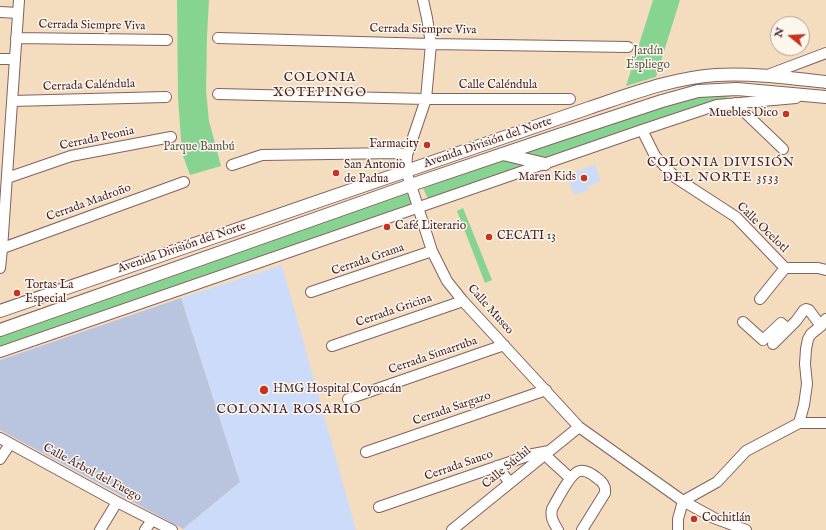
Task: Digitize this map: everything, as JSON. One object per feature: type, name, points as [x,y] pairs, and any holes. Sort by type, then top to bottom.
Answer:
[{"type":"main road","name":"Avenida División del Norte","points":[[0,311],[662,84],[715,75],[765,76],[826,82]]},
{"type":"main road","name":"Avenida División del Norte","points":[[0,330],[411,185],[662,101],[698,91],[737,88],[823,97]]},
{"type":"main road","points":[[501,154],[545,164]]},
{"type":"street","points":[[0,268],[4,179],[11,123],[19,0]]},
{"type":"street","name":"Calle Museo","points":[[423,0],[431,44],[426,99],[407,155],[406,172],[419,207],[432,251],[447,281],[579,427],[683,501],[714,518],[746,530]]},
{"type":"street","points":[[0,12],[18,12]]},
{"type":"street","name":"Cerrada Siempre Viva","points":[[16,38],[167,40]]},
{"type":"street","name":"Cerrada Siempre Viva","points":[[218,38],[431,44],[628,47]]},
{"type":"street","points":[[765,76],[826,53]]},
{"type":"street","points":[[0,59],[15,59]]},
{"type":"street","points":[[218,94],[426,99]]},
{"type":"street","name":"Cerrada Caléndula","points":[[12,101],[166,97]]},
{"type":"street","name":"Avenida División del Norte","points":[[0,352],[717,105],[823,97]]},
{"type":"street","name":"Calle Caléndula","points":[[426,99],[570,99]]},
{"type":"street","points":[[735,104],[783,148]]},
{"type":"street","points":[[0,123],[11,123]]},
{"type":"street","name":"Calle Ocelotl","points":[[642,130],[655,156],[676,178],[736,217],[785,268],[818,268],[826,270]]},
{"type":"street","name":"Cerrada Peonia","points":[[4,179],[71,156],[171,137]]},
{"type":"street","points":[[232,165],[262,155],[397,153],[407,155]]},
{"type":"street","name":"Cerrada Madroño","points":[[1,249],[184,182]]},
{"type":"street","name":"Cerrada Grama","points":[[311,292],[432,251]]},
{"type":"street","points":[[760,299],[785,268]]},
{"type":"street","name":"Cerrada Gricina","points":[[332,346],[464,301]]},
{"type":"street","points":[[773,344],[806,309],[823,322],[808,339],[805,364],[807,384],[804,405],[799,423]]},
{"type":"street","points":[[743,322],[763,340],[781,323],[788,329]]},
{"type":"street","name":"Cerrada Simarruba","points":[[348,399],[504,345]]},
{"type":"street","name":"Cerrada Sargazo","points":[[366,452],[546,390]]},
{"type":"street","points":[[678,530],[678,519],[683,501],[717,482],[746,451],[799,423],[826,423]]},
{"type":"street","name":"Calle Súchil","points":[[452,530],[579,427]]},
{"type":"street","name":"Calle Árbol del Fuego","points":[[0,438],[117,502],[172,530]]},
{"type":"street","points":[[0,459],[10,444]]},
{"type":"street","points":[[547,453],[570,478]]},
{"type":"street","name":"Cerrada Sauco","points":[[379,507],[533,454],[547,453]]},
{"type":"street","points":[[498,466],[510,483]]},
{"type":"street","points":[[558,530],[552,520],[552,509],[570,478],[574,473],[580,471],[588,472],[602,481],[606,488],[605,493],[582,530]]},
{"type":"street","points":[[100,530],[117,502]]},
{"type":"street","points":[[145,530],[152,520]]},
{"type":"shaded area","name":"Maren Kids","points":[[595,164],[601,181],[588,186],[589,190],[574,195],[567,175]]},
{"type":"shaded area","name":"HMG Hospital Coyoacán","points":[[282,265],[356,530],[185,530],[183,529],[240,482],[181,298]]},
{"type":"shaded area","points":[[181,298],[240,482],[183,529],[0,430],[0,360]]},
{"type":"green space","name":"Parque Bambú","points":[[177,0],[209,0],[206,91],[209,121],[221,166],[190,175],[182,153],[178,98]]},
{"type":"green space","name":"Jardín Espliego","points":[[653,0],[680,0],[656,77],[626,86]]},
{"type":"green space","points":[[739,94],[696,107],[428,199],[423,188],[639,114],[697,96]]},
{"type":"green space","points":[[407,193],[413,206],[0,347],[0,336]]},
{"type":"green space","points":[[463,208],[492,280],[485,283],[457,211]]},
{"type":"place","name":"Muebles Dico","points":[[786,114]]},
{"type":"place","name":"Farmacity","points":[[427,145]]},
{"type":"place","name":"San Antonio de Padua","points":[[336,173]]},
{"type":"place","name":"Maren Kids","points":[[584,178]]},
{"type":"place","name":"Café Literario","points":[[387,227]]},
{"type":"place","name":"CECATI 13","points":[[489,237]]},
{"type":"place","name":"Tortas La Especial","points":[[17,293]]},
{"type":"place","name":"HMG Hospital Coyoacán","points":[[264,390]]},
{"type":"place","name":"Cochitlán","points":[[694,519]]},
{"type":"district","name":"COLONIA XOTEPINGO","points":[[320,86]]},
{"type":"district","name":"COLONIA DIVISIÓN DEL NORTE 3533","points":[[721,170]]},
{"type":"district","name":"COLONIA ROSARIO","points":[[289,410]]}]
